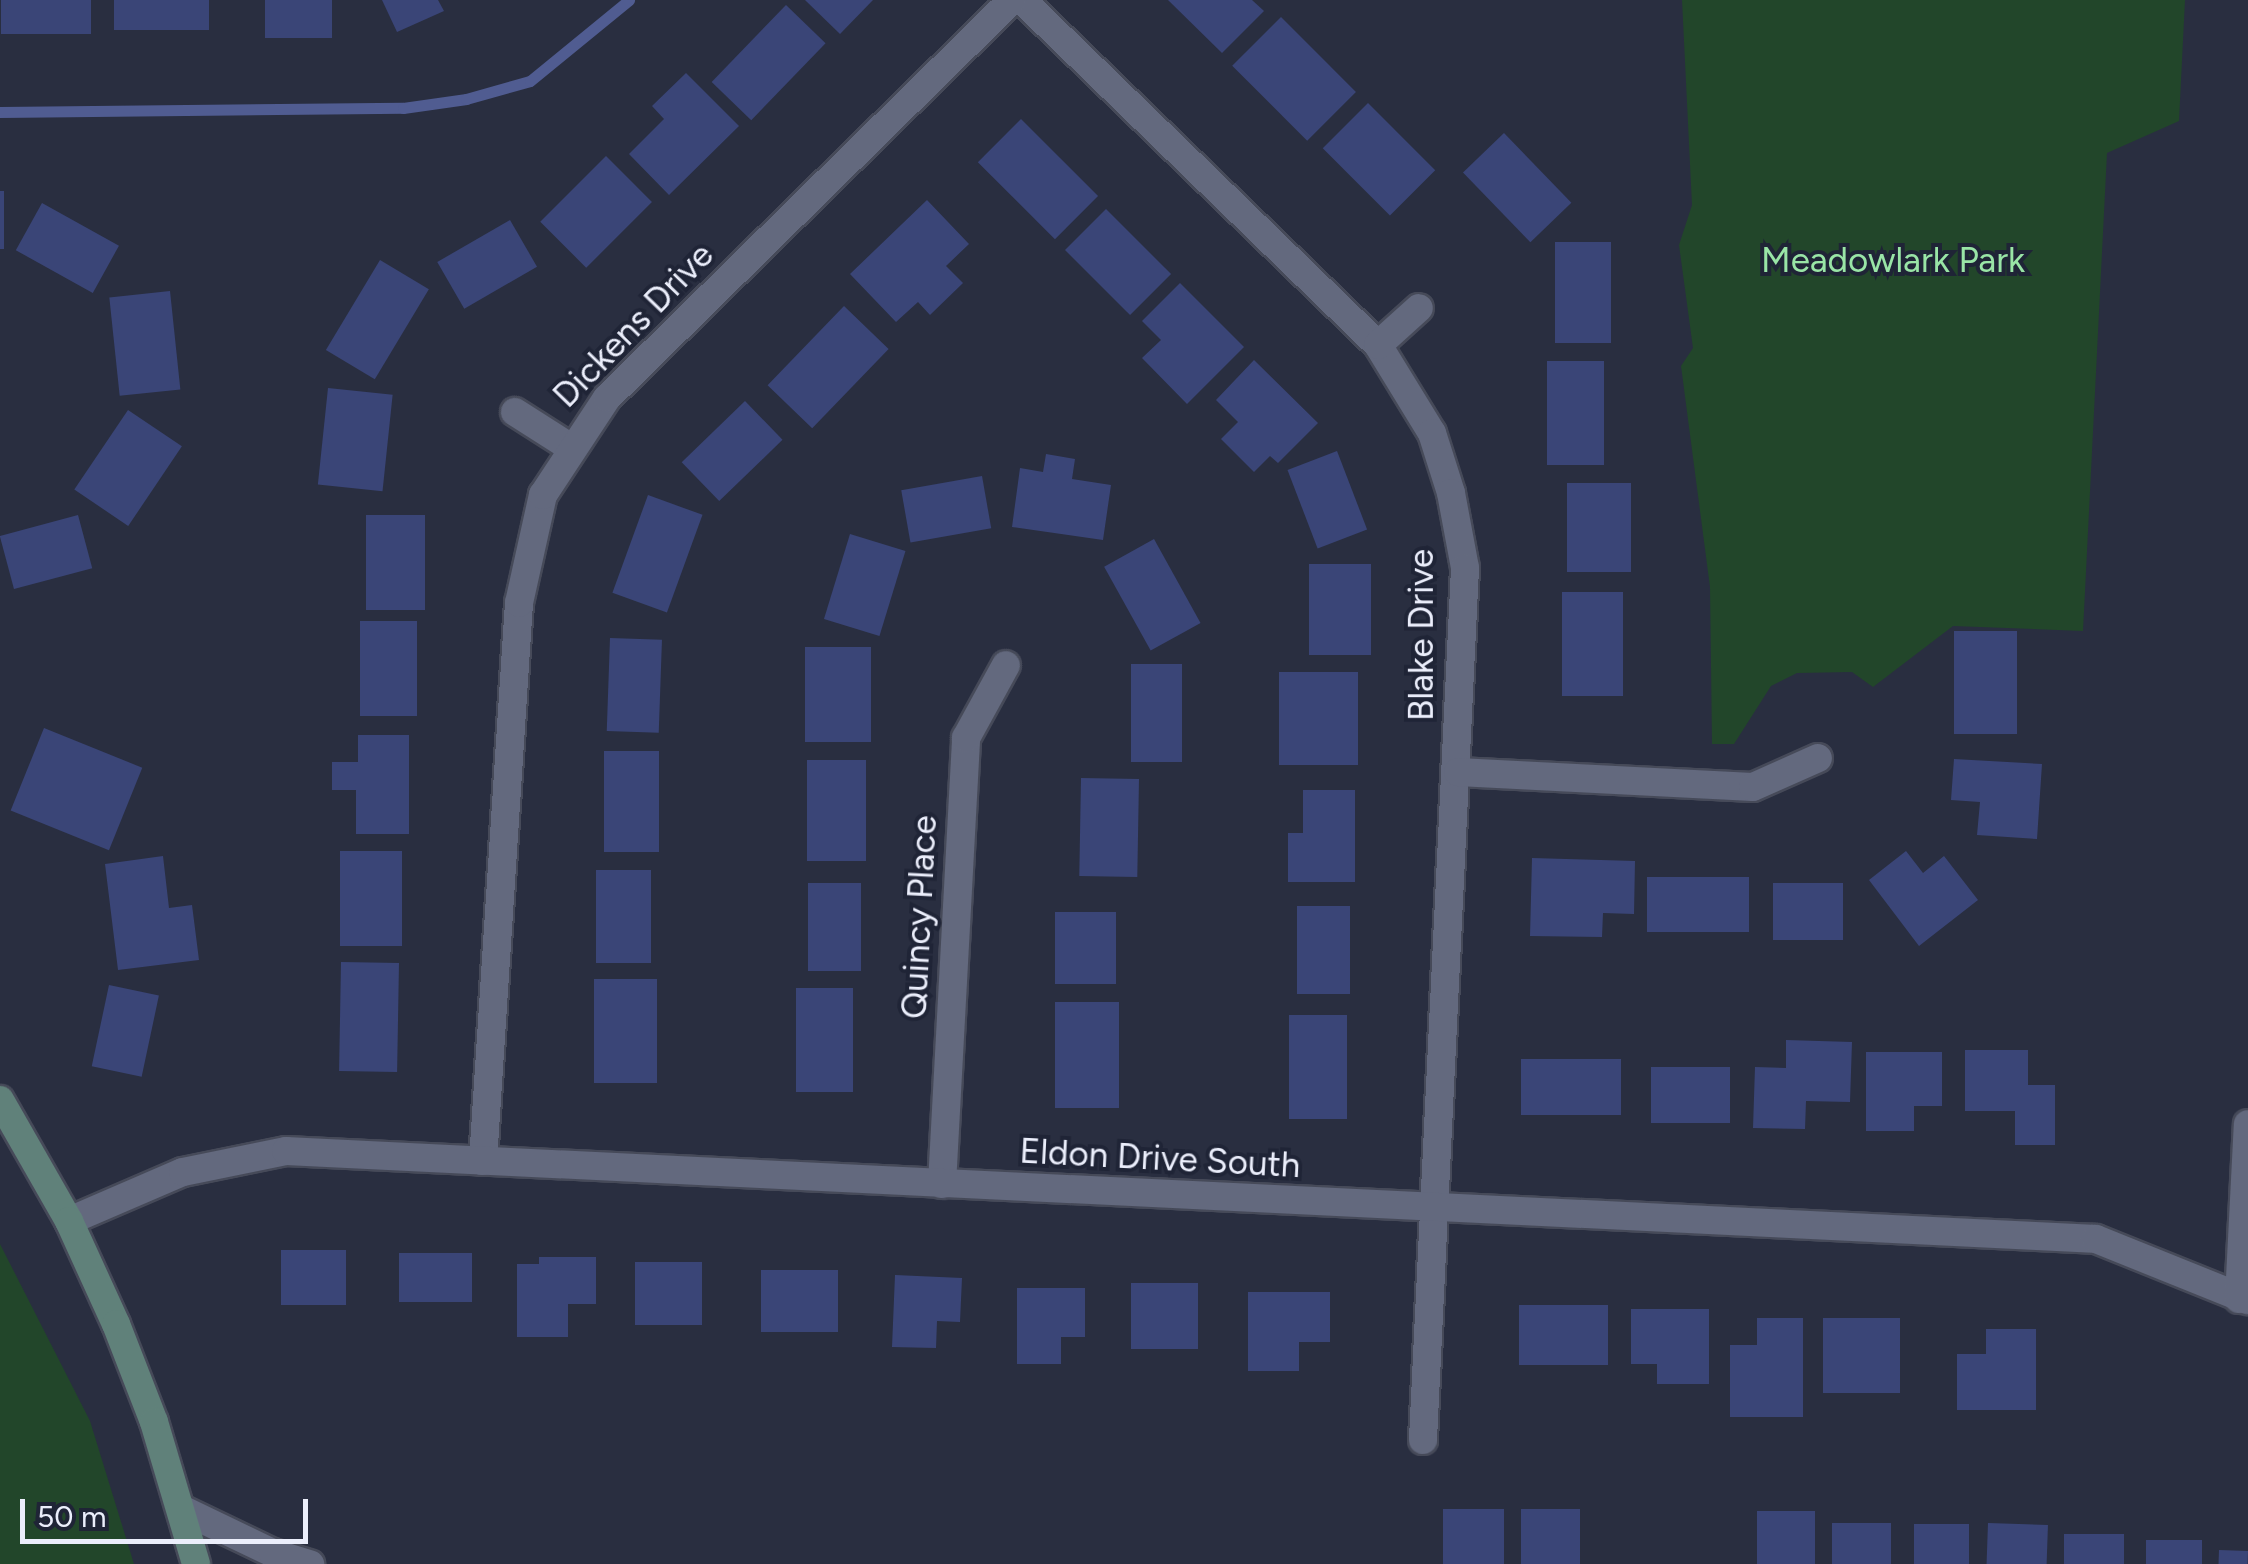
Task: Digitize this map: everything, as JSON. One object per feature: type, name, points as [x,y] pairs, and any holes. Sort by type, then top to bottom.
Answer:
[{"type":"main road","points":[[0,1100],[69,1221],[116,1324],[181,1509],[196,1564]]},
{"type":"street","name":"Dickens Drive","points":[[483,1161],[519,603],[543,495],[570,448],[607,398],[1012,0]]},
{"type":"street","name":"Blake Drive","points":[[1022,0],[1378,345],[1432,433],[1465,568],[1423,1440]]},
{"type":"street","points":[[1378,345],[1419,308]]},
{"type":"street","points":[[515,412],[570,448]]},
{"type":"street","name":"Quincy Place","points":[[942,1184],[966,738],[1006,664]]},
{"type":"street","points":[[1458,772],[1753,787],[1818,758]]},
{"type":"street","points":[[2244,1300],[2248,1124]]},
{"type":"street","name":"Eldon Drive South","points":[[69,1221],[139,1189],[235,1158],[286,1150],[2096,1239],[2244,1300]]},
{"type":"street","points":[[181,1509],[273,1554],[310,1564]]},
{"type":"green space","name":"Meadowlark Park","points":[[1682,0],[2185,0],[2179,121],[2107,153],[2083,631],[1953,626],[1873,687],[1852,672],[1797,673],[1771,686],[1734,744],[1712,744],[1710,587],[1681,366],[1693,348],[1679,245],[1692,205]]},
{"type":"green space","points":[[0,1244],[90,1421],[134,1564],[0,1564]]},
{"type":"building","points":[[1,0],[91,0],[91,34],[1,34]]},
{"type":"building","points":[[114,0],[209,0],[209,30],[114,30]]},
{"type":"building","points":[[265,0],[332,0],[332,38],[265,38]]},
{"type":"building","points":[[382,0],[438,0],[444,11],[397,32]]},
{"type":"building","points":[[805,0],[873,0],[840,34]]},
{"type":"building","points":[[1168,0],[1252,0],[1264,11],[1222,53]]},
{"type":"building","points":[[786,5],[826,43],[751,120],[712,82]]},
{"type":"building","points":[[1281,17],[1356,92],[1307,141],[1232,66]]},
{"type":"building","points":[[686,73],[739,126],[669,195],[629,154],[664,119],[652,106]]},
{"type":"building","points":[[1368,103],[1435,170],[1390,215],[1323,148]]},
{"type":"building","points":[[1021,119],[1098,196],[1055,239],[978,162]]},
{"type":"building","points":[[1504,133],[1571,203],[1530,242],[1463,173]]},
{"type":"building","points":[[606,156],[652,202],[586,268],[540,222]]},
{"type":"building","points":[[0,191],[4,191],[4,249],[0,249]]},
{"type":"building","points":[[927,200],[969,244],[946,266],[963,283],[930,315],[918,302],[896,322],[850,274]]},
{"type":"building","points":[[42,203],[119,246],[93,293],[16,250]]},
{"type":"building","points":[[1106,209],[1171,274],[1130,315],[1065,250]]},
{"type":"building","points":[[510,220],[537,267],[464,309],[437,262]]},
{"type":"building","points":[[1555,242],[1611,242],[1611,343],[1555,343]]},
{"type":"building","points":[[380,260],[429,289],[375,379],[326,350]]},
{"type":"building","points":[[1180,283],[1244,347],[1187,404],[1142,358],[1161,340],[1142,321]]},
{"type":"building","points":[[170,291],[180,389],[120,396],[109,297]]},
{"type":"building","points":[[844,306],[889,349],[812,428],[768,385]]},
{"type":"building","points":[[1254,360],[1318,423],[1278,463],[1270,456],[1254,472],[1221,439],[1238,422],[1216,400]]},
{"type":"building","points":[[1547,361],[1604,361],[1604,465],[1547,465]]},
{"type":"building","points":[[328,388],[393,395],[383,491],[318,484]]},
{"type":"building","points":[[745,401],[783,440],[719,501],[682,462]]},
{"type":"building","points":[[128,410],[182,446],[128,526],[74,490]]},
{"type":"building","points":[[1337,451],[1367,529],[1318,548],[1288,470]]},
{"type":"building","points":[[1046,454],[1075,459],[1072,479],[1111,485],[1103,540],[1012,527],[1020,468],[1043,472]]},
{"type":"building","points":[[982,476],[991,528],[910,542],[901,490]]},
{"type":"building","points":[[1567,483],[1631,483],[1631,572],[1567,572]]},
{"type":"building","points":[[648,495],[703,515],[667,613],[612,593]]},
{"type":"building","points":[[78,515],[92,568],[14,589],[0,536]]},
{"type":"building","points":[[366,515],[425,515],[425,610],[366,610]]},
{"type":"building","points":[[850,534],[905,551],[879,636],[824,619]]},
{"type":"building","points":[[1154,539],[1201,623],[1151,651],[1104,567]]},
{"type":"building","points":[[1309,564],[1371,564],[1371,655],[1309,655]]},
{"type":"building","points":[[1562,592],[1623,592],[1623,696],[1562,696]]},
{"type":"building","points":[[360,621],[417,621],[417,716],[360,716]]},
{"type":"building","points":[[1954,631],[2017,631],[2017,734],[1954,734]]},
{"type":"building","points":[[610,638],[662,640],[659,733],[607,731]]},
{"type":"building","points":[[805,647],[871,647],[871,742],[805,742]]},
{"type":"building","points":[[1131,664],[1182,664],[1182,762],[1131,762]]},
{"type":"building","points":[[1279,672],[1358,672],[1358,765],[1279,765]]},
{"type":"building","points":[[44,728],[142,768],[109,850],[11,811]]},
{"type":"building","points":[[358,735],[409,735],[409,834],[356,834],[356,790],[332,790],[332,762],[358,762]]},
{"type":"building","points":[[604,751],[659,751],[659,852],[604,852]]},
{"type":"building","points":[[1954,759],[2042,764],[2037,839],[1977,835],[1980,802],[1951,800]]},
{"type":"building","points":[[807,760],[866,760],[866,861],[807,861]]},
{"type":"building","points":[[1081,778],[1139,779],[1137,877],[1079,876]]},
{"type":"building","points":[[1303,790],[1355,790],[1355,882],[1288,882],[1288,833],[1303,833]]},
{"type":"building","points":[[340,851],[402,851],[402,946],[340,946]]},
{"type":"building","points":[[1906,851],[1923,873],[1944,856],[1978,900],[1919,946],[1869,880]]},
{"type":"building","points":[[163,856],[169,908],[192,905],[199,960],[118,970],[105,864]]},
{"type":"building","points":[[1532,858],[1635,861],[1634,914],[1603,913],[1602,937],[1530,936]]},
{"type":"building","points":[[596,870],[651,870],[651,963],[596,963]]},
{"type":"building","points":[[1647,877],[1749,877],[1749,932],[1647,932]]},
{"type":"building","points":[[808,883],[861,883],[861,971],[808,971]]},
{"type":"building","points":[[1773,883],[1843,883],[1843,940],[1773,940]]},
{"type":"building","points":[[1297,906],[1350,906],[1350,994],[1297,994]]},
{"type":"building","points":[[1055,912],[1116,912],[1116,984],[1055,984]]},
{"type":"building","points":[[341,962],[399,963],[397,1072],[339,1071]]},
{"type":"building","points":[[594,979],[657,979],[657,1083],[594,1083]]},
{"type":"building","points":[[109,985],[159,996],[142,1077],[92,1066]]},
{"type":"building","points":[[796,988],[853,988],[853,1092],[796,1092]]},
{"type":"building","points":[[1055,1002],[1119,1002],[1119,1108],[1055,1108]]},
{"type":"building","points":[[1289,1015],[1347,1015],[1347,1119],[1289,1119]]},
{"type":"building","points":[[1786,1040],[1852,1042],[1850,1102],[1806,1101],[1805,1129],[1753,1128],[1755,1067],[1786,1068]]},
{"type":"building","points":[[1965,1050],[2028,1050],[2028,1085],[2055,1085],[2055,1145],[2015,1145],[2015,1111],[1965,1111]]},
{"type":"building","points":[[1866,1052],[1942,1052],[1942,1106],[1914,1106],[1914,1131],[1866,1131]]},
{"type":"building","points":[[1521,1059],[1621,1059],[1621,1115],[1521,1115]]},
{"type":"building","points":[[1651,1067],[1730,1067],[1730,1123],[1651,1123]]},
{"type":"building","points":[[281,1250],[346,1250],[346,1305],[281,1305]]},
{"type":"building","points":[[399,1253],[472,1253],[472,1302],[399,1302]]},
{"type":"building","points":[[539,1257],[596,1257],[596,1304],[568,1304],[568,1337],[517,1337],[517,1264],[539,1264]]},
{"type":"building","points":[[635,1262],[702,1262],[702,1325],[635,1325]]},
{"type":"building","points":[[761,1270],[838,1270],[838,1332],[761,1332]]},
{"type":"building","points":[[895,1275],[962,1278],[960,1322],[937,1321],[936,1348],[892,1347]]},
{"type":"building","points":[[1131,1283],[1198,1283],[1198,1349],[1131,1349]]},
{"type":"building","points":[[1017,1288],[1085,1288],[1085,1337],[1061,1337],[1061,1364],[1017,1364]]},
{"type":"building","points":[[1248,1292],[1330,1292],[1330,1342],[1299,1342],[1299,1371],[1248,1371]]},
{"type":"building","points":[[1519,1305],[1608,1305],[1608,1365],[1519,1365]]},
{"type":"building","points":[[1631,1309],[1709,1309],[1709,1384],[1657,1384],[1657,1364],[1631,1364]]},
{"type":"building","points":[[1757,1318],[1803,1318],[1803,1417],[1730,1417],[1730,1345],[1757,1345]]},
{"type":"building","points":[[1823,1318],[1900,1318],[1900,1393],[1823,1393]]},
{"type":"building","points":[[1986,1329],[2036,1329],[2036,1410],[1957,1410],[1957,1354],[1986,1354]]},
{"type":"building","points":[[1443,1509],[1504,1509],[1504,1564],[1443,1564]]},
{"type":"building","points":[[1521,1509],[1580,1509],[1580,1564],[1521,1564]]},
{"type":"building","points":[[1757,1511],[1815,1511],[1815,1564],[1757,1564]]},
{"type":"building","points":[[1832,1523],[1891,1523],[1891,1564],[1832,1564]]},
{"type":"building","points":[[1988,1523],[2048,1525],[2047,1564],[1987,1564]]},
{"type":"building","points":[[1914,1524],[1969,1524],[1969,1564],[1914,1564]]},
{"type":"building","points":[[2064,1534],[2124,1534],[2124,1564],[2064,1564]]},
{"type":"building","points":[[2146,1540],[2202,1540],[2202,1564],[2146,1564]]},
{"type":"building","points":[[2219,1550],[2248,1551],[2248,1564],[2219,1564]]},
{"type":"waterway","points":[[0,112],[403,108],[466,99],[530,81],[629,0]]}]
